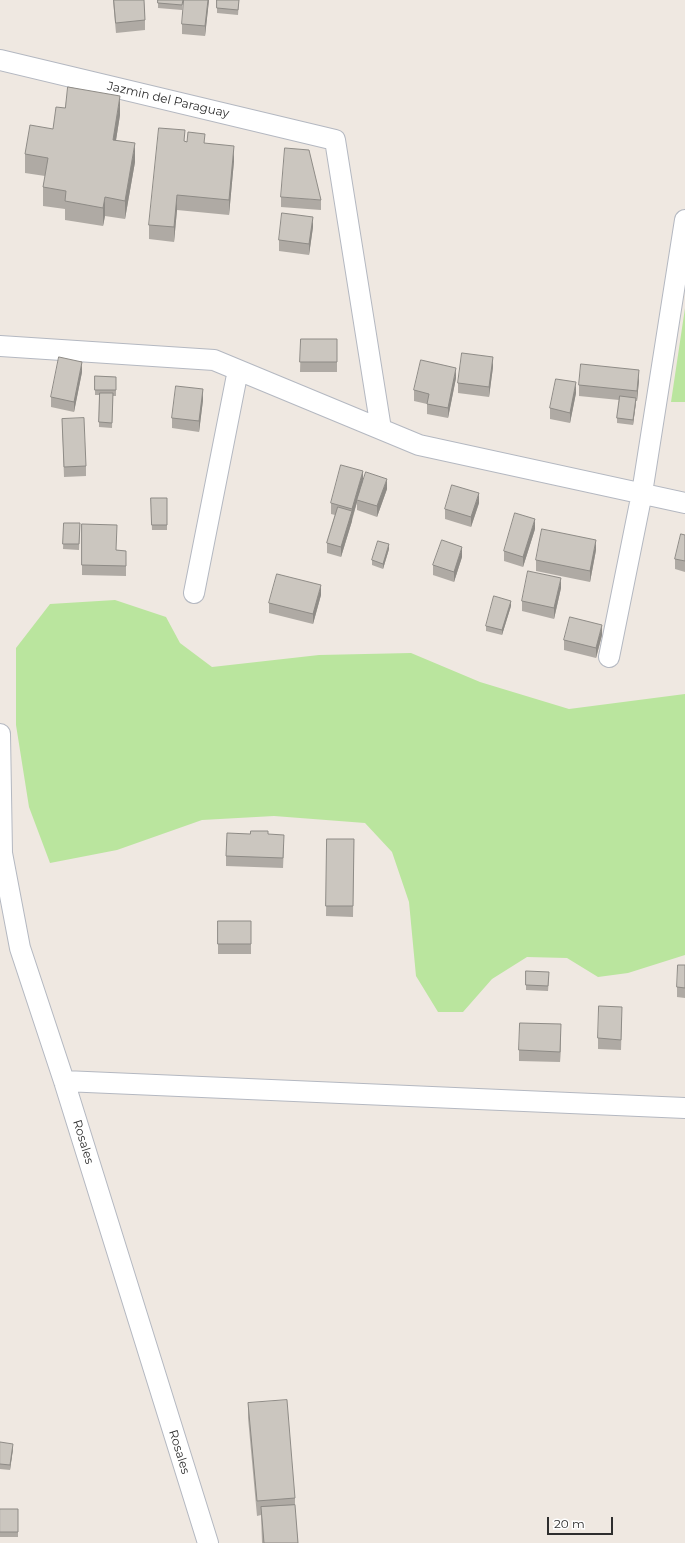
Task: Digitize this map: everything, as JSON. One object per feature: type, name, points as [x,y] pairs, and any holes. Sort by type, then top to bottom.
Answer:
[{"type":"street","name":"Jazmin del Paraguay","points":[[0,60],[335,140],[381,429]]},
{"type":"street","points":[[609,657],[642,493],[685,220]]},
{"type":"street","points":[[0,346],[214,360],[419,445],[685,503]]},
{"type":"street","points":[[194,593],[238,370]]},
{"type":"street","name":"Rosales","points":[[0,734],[2,853],[20,948],[64,1081],[208,1543]]},
{"type":"street","points":[[64,1081],[685,1108]]},
{"type":"green space","points":[[685,308],[685,402],[671,402]]},
{"type":"green space","points":[[115,600],[166,617],[180,643],[212,667],[319,655],[411,653],[480,682],[569,709],[685,694],[685,955],[628,973],[598,977],[567,958],[527,957],[492,979],[463,1012],[438,1012],[416,976],[409,902],[392,852],[365,823],[274,816],[202,820],[117,850],[50,863],[29,807],[16,725],[16,648],[50,604]]},
{"type":"building","points":[[114,0],[144,0],[145,20],[116,23]]},
{"type":"building","points":[[158,0],[183,0],[182,5],[158,3]]},
{"type":"building","points":[[184,0],[208,0],[205,26],[182,24]]},
{"type":"building","points":[[217,0],[239,0],[238,10],[217,8]]},
{"type":"building","points":[[68,87],[120,96],[113,140],[135,143],[125,201],[105,197],[103,208],[65,201],[66,191],[43,187],[48,158],[25,154],[30,125],[53,129],[56,107],[65,108]]},
{"type":"building","points":[[159,128],[185,130],[184,141],[187,142],[188,132],[205,134],[204,143],[234,146],[229,200],[177,195],[174,227],[149,225]]},
{"type":"building","points":[[285,148],[309,150],[321,200],[281,197]]},
{"type":"building","points":[[282,213],[313,217],[309,244],[279,240]]},
{"type":"building","points":[[301,339],[337,339],[337,362],[300,362]]},
{"type":"building","points":[[462,353],[493,357],[489,387],[458,383]]},
{"type":"building","points":[[59,357],[82,362],[74,402],[51,397]]},
{"type":"building","points":[[421,360],[456,368],[448,408],[427,404],[429,394],[414,390]]},
{"type":"building","points":[[581,364],[639,370],[637,391],[579,385]]},
{"type":"building","points":[[95,376],[116,377],[116,390],[95,390]]},
{"type":"building","points":[[556,379],[576,382],[570,413],[550,408]]},
{"type":"building","points":[[176,386],[203,389],[199,421],[172,418]]},
{"type":"building","points":[[100,393],[113,393],[112,423],[99,422]]},
{"type":"building","points":[[620,396],[636,398],[633,420],[617,418]]},
{"type":"building","points":[[84,418],[86,466],[64,467],[62,419]]},
{"type":"building","points":[[341,465],[363,471],[352,509],[331,503]]},
{"type":"building","points":[[366,472],[387,479],[377,506],[357,500]]},
{"type":"building","points":[[452,485],[479,493],[471,517],[445,509]]},
{"type":"building","points":[[151,498],[167,498],[167,525],[152,525]]},
{"type":"building","points":[[338,507],[352,511],[341,547],[327,543]]},
{"type":"building","points":[[515,513],[535,519],[523,557],[504,551]]},
{"type":"building","points":[[64,523],[80,523],[79,544],[63,544]]},
{"type":"building","points":[[82,524],[117,525],[116,550],[126,551],[126,566],[82,565]]},
{"type":"building","points":[[542,529],[596,540],[590,571],[536,560]]},
{"type":"building","points":[[681,534],[685,535],[685,561],[675,559]]},
{"type":"building","points":[[442,540],[462,547],[454,572],[433,565]]},
{"type":"building","points":[[378,541],[389,544],[383,564],[372,560]]},
{"type":"building","points":[[528,571],[561,578],[554,608],[522,601]]},
{"type":"building","points":[[277,574],[321,585],[313,614],[269,603]]},
{"type":"building","points":[[494,596],[511,601],[502,630],[486,626]]},
{"type":"building","points":[[570,617],[602,625],[596,648],[564,640]]},
{"type":"building","points":[[251,831],[268,831],[268,834],[284,835],[283,858],[226,856],[227,833],[250,834]]},
{"type":"building","points":[[327,839],[354,839],[353,906],[326,906]]},
{"type":"building","points":[[218,921],[251,921],[251,944],[218,944]]},
{"type":"building","points":[[678,965],[685,965],[685,988],[677,987]]},
{"type":"building","points":[[526,971],[549,972],[548,986],[526,985]]},
{"type":"building","points":[[599,1006],[622,1007],[621,1040],[598,1038]]},
{"type":"building","points":[[520,1023],[561,1024],[560,1052],[519,1050]]},
{"type":"building","points":[[287,1400],[295,1498],[257,1501],[248,1403]]},
{"type":"building","points":[[0,1442],[13,1444],[10,1465],[0,1464]]},
{"type":"building","points":[[295,1505],[298,1543],[264,1543],[261,1507]]},
{"type":"building","points":[[0,1509],[18,1509],[18,1532],[0,1532]]}]
